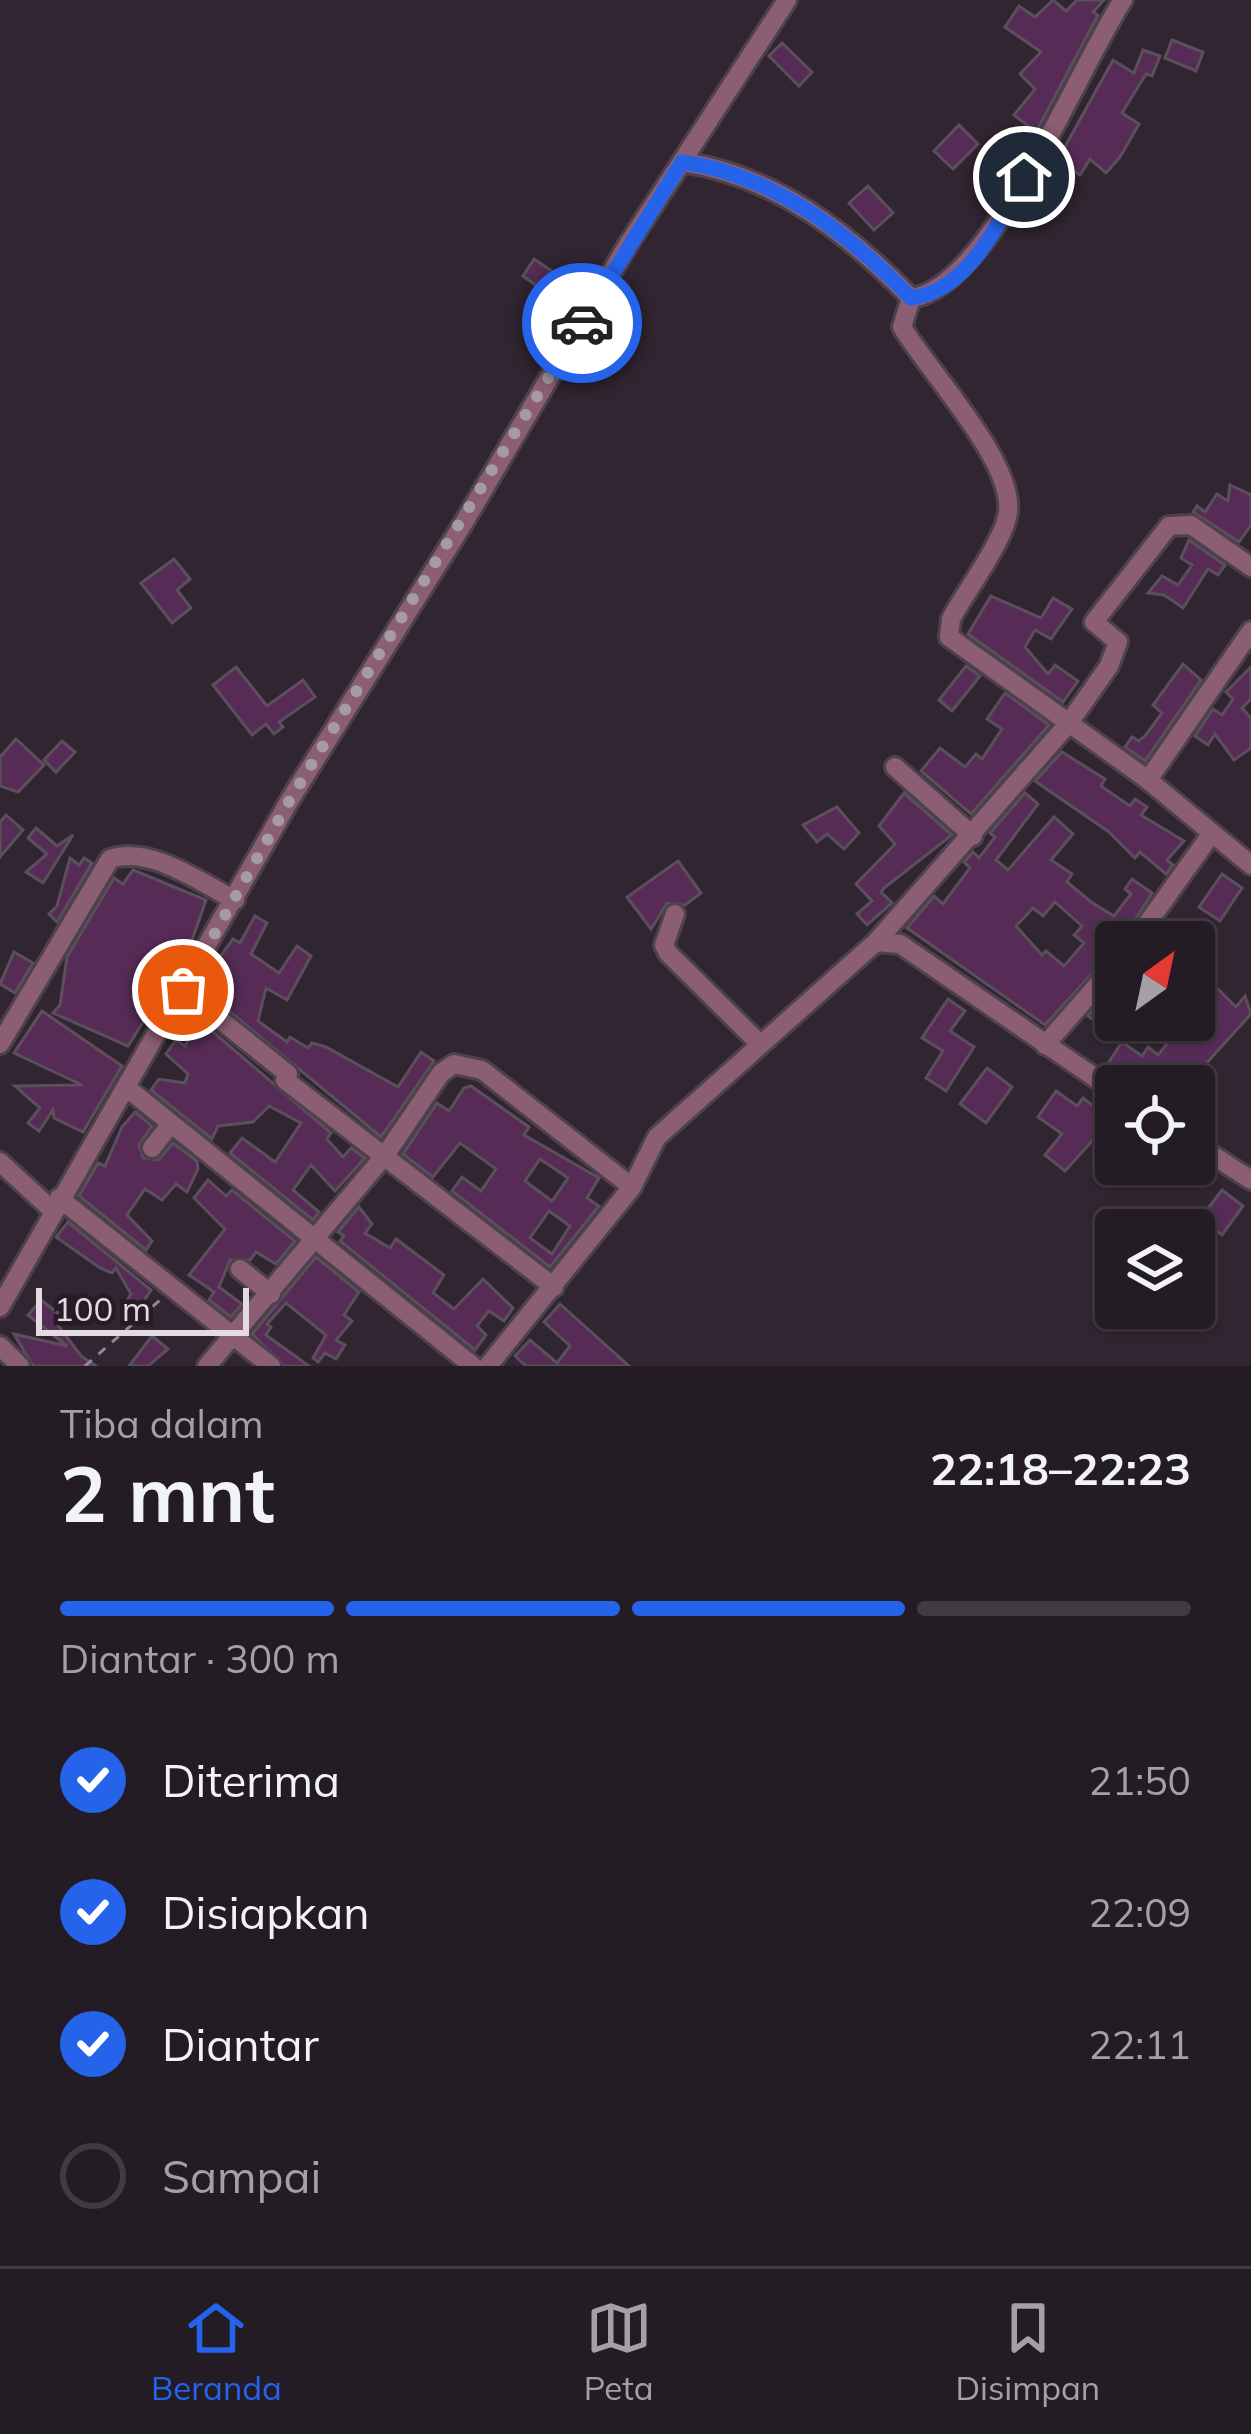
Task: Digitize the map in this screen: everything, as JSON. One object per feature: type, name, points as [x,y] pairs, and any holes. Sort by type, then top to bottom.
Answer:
[{"type":"street","points":[[0,1307],[291,798],[682,162],[787,0]]},
{"type":"street","points":[[911,298],[928,296],[989,240],[1124,0]]},
{"type":"street","points":[[682,162],[723,168],[776,190],[875,260],[911,298]]},
{"type":"street","points":[[911,298],[902,327],[968,422],[1007,495],[1008,515],[951,619],[949,637],[1148,780],[1251,865]]},
{"type":"street","points":[[488,1366],[632,1187],[657,1137],[876,942],[1069,723],[1109,667],[1118,642],[1094,622],[1169,526],[1191,525],[1251,567]]},
{"type":"street","points":[[1148,780],[1251,631]]},
{"type":"street","points":[[895,767],[973,836]]},
{"type":"street","points":[[1155,921],[1212,833]]},
{"type":"street","points":[[0,1044],[110,859],[123,855],[156,861],[235,900]]},
{"type":"street","points":[[675,914],[664,945],[668,952],[759,1043]]},
{"type":"street","points":[[876,942],[900,944],[1095,1078]]},
{"type":"street","points":[[1045,1045],[1095,988]]},
{"type":"street","points":[[183,990],[288,1074],[285,1080],[554,1287]]},
{"type":"street","points":[[208,1366],[386,1154],[441,1073],[466,1063],[632,1187]]},
{"type":"street","points":[[127,1088],[472,1366]]},
{"type":"street","points":[[152,1148],[170,1125]]},
{"type":"street","points":[[1215,1157],[1251,1180]]},
{"type":"street","points":[[0,1162],[176,1288],[271,1366]]},
{"type":"street","points":[[240,1269],[271,1294]]},
{"type":"street","points":[[0,1346],[20,1366]]},
{"type":"path","points":[[85,1366],[176,1288]]},
{"type":"building","points":[[1053,0],[1066,11],[1077,0],[1104,0],[1093,12],[1098,15],[1036,132],[1014,115],[1035,89],[1020,74],[1041,52],[1005,27],[1019,6],[1035,17]]},
{"type":"building","points":[[1172,40],[1203,52],[1196,71],[1165,58]]},
{"type":"building","points":[[782,43],[812,72],[799,86],[769,56]]},
{"type":"building","points":[[1143,50],[1160,56],[1152,76],[1146,74],[1122,113],[1139,124],[1120,157],[1106,173],[1090,159],[1080,175],[1057,161],[1113,60],[1134,73]]},
{"type":"building","points":[[959,125],[978,144],[953,169],[934,151]]},
{"type":"building","points":[[868,186],[893,213],[874,230],[849,203]]},
{"type":"building","points":[[534,259],[556,274],[544,291],[523,276]]},
{"type":"building","points":[[1230,485],[1251,495],[1251,525],[1239,542],[1193,512],[1197,506],[1205,512],[1217,494],[1228,501]]},
{"type":"building","points":[[1189,540],[1225,565],[1218,575],[1208,569],[1183,608],[1164,595],[1148,593],[1162,576],[1178,585],[1192,565],[1181,558]]},
{"type":"building","points":[[174,559],[190,579],[177,590],[191,608],[172,623],[141,583]]},
{"type":"building","points":[[991,596],[1041,618],[1053,598],[1072,609],[1051,639],[1035,630],[1025,647],[1048,674],[1055,665],[1078,681],[1063,702],[968,634]]},
{"type":"building","points":[[1183,664],[1201,680],[1145,761],[1125,747],[1132,737],[1139,741],[1145,736],[1162,713],[1153,705]]},
{"type":"building","points":[[966,666],[980,676],[952,711],[939,700]]},
{"type":"building","points":[[236,667],[267,706],[303,680],[315,697],[279,722],[283,727],[274,734],[266,724],[252,735],[213,685]]},
{"type":"building","points":[[1251,667],[1251,699],[1242,708],[1251,718],[1251,748],[1234,760],[1215,734],[1208,745],[1195,736],[1213,709],[1222,715],[1233,699],[1226,692]]},
{"type":"building","points":[[1005,693],[1049,725],[971,814],[921,771],[940,748],[965,767],[976,754],[982,759],[1002,729],[987,719]]},
{"type":"building","points":[[16,739],[44,765],[18,792],[0,786],[0,757]]},
{"type":"building","points":[[62,741],[75,752],[56,772],[44,760]]},
{"type":"building","points":[[1062,752],[1105,779],[1101,786],[1130,806],[1135,799],[1147,807],[1141,815],[1184,841],[1167,860],[1173,865],[1166,874],[1140,852],[1135,858],[1109,832],[1035,781]]},
{"type":"building","points":[[904,793],[952,835],[884,888],[881,892],[892,903],[867,925],[857,914],[872,901],[856,884],[895,844],[879,826]]},
{"type":"building","points":[[1025,793],[1038,804],[996,860],[1008,870],[1054,817],[1073,834],[1051,860],[1072,874],[1067,882],[1091,902],[1114,916],[1131,894],[1125,889],[1132,879],[1152,893],[1134,921],[1095,921],[1095,970],[1045,1025],[907,928],[934,896],[943,904],[970,868],[964,862],[973,852],[979,858],[995,837],[990,833]],"holes":[[[1055,902],[1082,926],[1074,935],[1084,943],[1064,966],[1046,951],[1042,955],[1016,926],[1033,908],[1043,916]]]},
{"type":"building","points":[[837,807],[859,833],[844,849],[827,834],[817,842],[803,825]]},
{"type":"building","points":[[6,815],[23,830],[0,857],[0,822]]},
{"type":"building","points":[[36,828],[57,846],[73,835],[43,883],[26,872],[47,854],[28,838]]},
{"type":"building","points":[[70,858],[79,865],[84,858],[92,863],[57,922],[49,914],[57,906]]},
{"type":"building","points":[[678,861],[701,893],[685,905],[667,903],[651,929],[627,897]]},
{"type":"building","points":[[133,870],[206,900],[189,949],[128,1046],[53,1013],[60,1005],[67,957],[114,878],[123,884]]},
{"type":"building","points":[[1222,874],[1242,888],[1220,921],[1199,907]]},
{"type":"building","points":[[255,916],[267,923],[251,954],[279,973],[297,946],[311,956],[287,1000],[266,988],[258,1021],[287,1042],[290,1037],[308,1048],[312,1043],[326,1047],[398,1087],[421,1052],[434,1061],[381,1137],[199,986],[233,939],[240,943]]},
{"type":"building","points":[[14,952],[33,963],[15,993],[0,984]]},
{"type":"building","points":[[1215,986],[1236,1007],[1245,996],[1251,1014],[1205,1065],[1107,1065],[1122,1042],[1142,1056],[1148,1047],[1158,1055],[1169,1041],[1215,1041]]},
{"type":"building","points":[[948,999],[965,1011],[950,1031],[974,1047],[946,1091],[926,1078],[943,1051],[922,1038]]},
{"type":"building","points":[[42,1011],[122,1066],[83,1132],[54,1118],[53,1110],[39,1131],[28,1123],[40,1108],[15,1086],[82,1085],[14,1053]]},
{"type":"building","points":[[199,1020],[331,1133],[327,1139],[343,1157],[351,1148],[365,1158],[335,1191],[311,1165],[293,1190],[319,1212],[313,1220],[230,1153],[242,1138],[275,1162],[301,1123],[269,1106],[253,1122],[218,1126],[212,1139],[151,1090],[159,1079],[185,1083],[188,1074],[166,1054],[176,1040],[185,1046]]},
{"type":"building","points":[[987,1068],[1012,1087],[986,1123],[960,1104]]},
{"type":"building","points":[[471,1086],[529,1127],[524,1135],[599,1178],[587,1198],[599,1206],[550,1267],[452,1191],[462,1177],[481,1191],[496,1169],[460,1143],[433,1177],[403,1154],[437,1103],[449,1111],[464,1088]],"holes":[[[540,1159],[568,1178],[552,1201],[525,1181]],[[549,1211],[570,1226],[552,1254],[530,1238]]]},
{"type":"building","points":[[1056,1091],[1077,1106],[1083,1098],[1095,1107],[1095,1143],[1065,1171],[1045,1155],[1062,1134],[1038,1117]]},
{"type":"building","points":[[135,1112],[152,1126],[139,1145],[143,1158],[158,1160],[173,1143],[197,1161],[198,1169],[187,1192],[176,1184],[162,1200],[145,1189],[127,1215],[152,1241],[146,1250],[79,1196],[98,1163],[105,1166],[122,1127]]},
{"type":"building","points":[[208,1180],[226,1196],[232,1190],[295,1241],[276,1264],[256,1252],[250,1260],[230,1260],[219,1287],[242,1304],[231,1317],[209,1300],[214,1292],[189,1275],[225,1229],[194,1198]]},
{"type":"building","points":[[1222,1190],[1243,1206],[1222,1235],[1215,1230],[1215,1209],[1208,1209]]},
{"type":"building","points":[[359,1207],[372,1224],[365,1233],[390,1248],[396,1239],[444,1275],[433,1293],[454,1309],[483,1279],[513,1308],[504,1321],[489,1311],[477,1326],[486,1335],[475,1350],[340,1241],[344,1236],[338,1232]]},
{"type":"building","points":[[68,1222],[151,1290],[136,1313],[124,1306],[131,1294],[116,1268],[112,1273],[100,1268],[56,1237]]},
{"type":"building","points":[[316,1257],[359,1292],[344,1315],[352,1321],[336,1340],[345,1345],[336,1359],[325,1353],[318,1362],[313,1358],[326,1335],[286,1303],[267,1324],[271,1327],[266,1335],[309,1366],[284,1366],[252,1334]]},
{"type":"building","points":[[41,1300],[63,1317],[57,1324],[81,1356],[96,1366],[33,1366],[14,1334],[67,1346],[28,1315]]},
{"type":"building","points":[[560,1304],[629,1366],[526,1366],[515,1356],[530,1340],[557,1363],[570,1346],[544,1322]]},
{"type":"building","points":[[152,1336],[168,1349],[148,1366],[129,1366]]},
{"type":"way so far","points":[[183,990],[291,798],[464,524],[582,323]]},
{"type":"route","points":[[582,323],[682,162],[723,168],[776,190],[875,260],[911,298],[928,296],[969,264],[989,240],[1024,177]]}]
